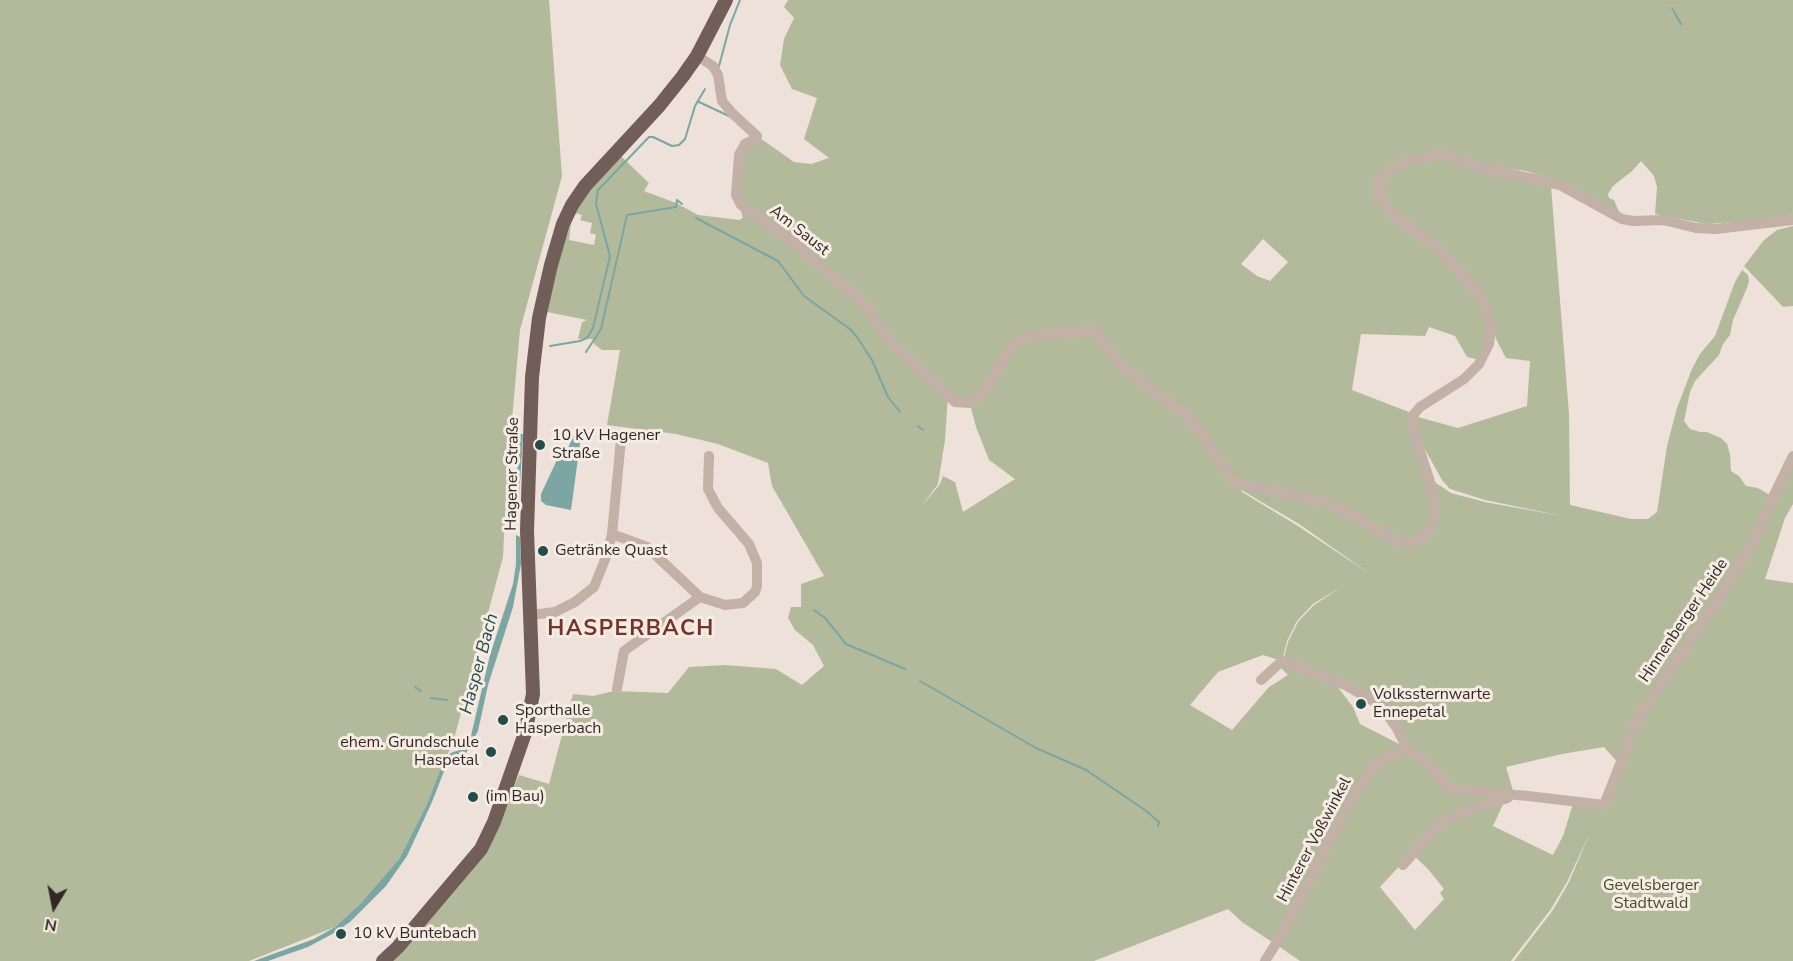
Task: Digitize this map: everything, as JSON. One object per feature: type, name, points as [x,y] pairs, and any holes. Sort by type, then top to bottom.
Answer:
[{"type":"main road","name":"Hagener Straße","points":[[383,961],[398,947],[481,849],[493,826],[516,762],[531,709],[533,694],[527,524],[532,377],[539,318],[560,233],[578,196],[659,106],[697,56],[726,0]]},
{"type":"street","name":"Am Saust","points":[[697,56],[713,66],[718,75],[722,101],[757,136],[742,147],[740,155],[736,195],[741,205],[790,240],[866,306],[890,342],[955,402],[970,403],[982,395],[1008,351],[1019,341],[1033,335],[1095,331],[1123,368],[1187,415],[1230,477],[1239,484],[1325,502],[1398,542],[1414,541],[1430,529],[1435,510],[1433,490],[1413,429],[1413,414],[1420,407],[1464,379],[1479,364],[1489,344],[1491,330],[1488,312],[1477,291],[1438,249],[1390,212],[1378,195],[1380,177],[1406,162],[1435,155],[1446,156],[1476,166],[1560,185],[1622,219],[1633,221],[1663,219],[1696,228],[1716,229],[1793,220]]},
{"type":"street","points":[[531,615],[555,612],[575,602],[594,587],[612,534],[621,439]]},
{"type":"street","points":[[612,534],[646,547],[700,597],[725,605],[743,603],[755,592],[758,577],[757,563],[749,544],[718,508],[708,489],[709,456]]},
{"type":"street","name":"Hinnenberger Heide","points":[[1513,795],[1604,805],[1638,718],[1753,543],[1793,456]]},
{"type":"street","points":[[617,689],[624,651],[700,597]]},
{"type":"street","points":[[1261,680],[1282,661],[1345,685],[1383,709],[1408,750],[1429,765],[1448,787],[1513,795]]},
{"type":"street","name":"Hinterer Voßwinkel","points":[[1265,961],[1279,939],[1348,806],[1374,766],[1393,754],[1408,750]]},
{"type":"street","points":[[1403,865],[1442,822],[1468,810],[1513,795]]},
{"type":"green space","points":[[0,0],[549,0],[562,176],[520,330],[507,476],[503,557],[454,739],[427,804],[399,859],[360,904],[335,927],[249,961],[0,961]]},
{"type":"green space","name":"Gevelsberger Stadtwald","points":[[788,0],[1793,0],[1793,215],[1754,221],[1706,224],[1655,214],[1657,187],[1654,176],[1641,161],[1613,186],[1608,194],[1609,198],[1614,200],[1620,214],[1614,218],[1609,216],[1606,206],[1552,179],[1526,171],[1483,165],[1448,155],[1447,157],[1448,160],[1492,173],[1551,186],[1569,414],[1570,505],[1631,519],[1648,519],[1657,512],[1667,446],[1677,408],[1692,369],[1700,354],[1715,336],[1735,282],[1742,270],[1748,275],[1747,288],[1733,320],[1730,335],[1719,355],[1695,381],[1690,392],[1684,421],[1690,429],[1707,432],[1721,438],[1727,444],[1731,471],[1739,476],[1746,486],[1758,488],[1773,497],[1793,460],[1793,504],[1785,518],[1765,579],[1793,583],[1793,961],[1514,961],[1553,910],[1569,882],[1590,833],[1567,882],[1551,909],[1511,961],[1300,961],[1277,945],[1349,807],[1375,767],[1383,760],[1407,751],[1429,766],[1447,787],[1460,791],[1512,796],[1451,815],[1441,821],[1380,887],[1415,930],[1444,899],[1440,893],[1444,889],[1413,855],[1442,823],[1468,810],[1505,800],[1493,826],[1553,855],[1563,836],[1573,804],[1601,808],[1619,764],[1604,747],[1506,767],[1514,794],[1448,786],[1430,764],[1409,749],[1389,715],[1373,699],[1345,683],[1283,661],[1288,642],[1298,622],[1314,605],[1343,586],[1313,604],[1297,621],[1287,641],[1282,661],[1263,655],[1218,672],[1190,705],[1232,730],[1269,687],[1288,675],[1279,666],[1283,663],[1333,681],[1353,707],[1360,724],[1405,747],[1373,765],[1347,805],[1275,944],[1242,922],[1228,909],[1094,961],[387,961],[394,956],[484,850],[519,775],[549,784],[573,694],[593,696],[614,691],[668,693],[689,667],[725,665],[776,669],[802,685],[824,666],[813,645],[795,630],[788,618],[791,607],[801,607],[801,584],[824,576],[772,486],[768,463],[718,444],[676,434],[607,425],[620,350],[602,350],[594,344],[593,339],[578,339],[582,322],[587,320],[547,312],[560,256],[571,224],[569,240],[594,245],[596,235],[590,233],[592,223],[580,220],[582,215],[575,213],[589,192],[621,156],[649,183],[644,191],[676,203],[698,215],[739,220],[743,218],[736,195],[739,155],[745,144],[757,136],[794,162],[811,164],[829,158],[804,139],[817,98],[792,89],[780,65],[784,39],[794,18],[784,7]],"holes":[[[1380,176],[1383,178],[1381,193],[1393,211],[1439,246],[1465,271],[1487,299],[1496,339],[1506,358],[1530,361],[1527,406],[1458,428],[1418,417],[1414,426],[1442,480],[1450,489],[1485,500],[1562,516],[1485,502],[1451,493],[1430,479],[1435,503],[1434,522],[1426,534],[1415,542],[1406,544],[1392,540],[1367,524],[1325,504],[1266,491],[1267,489],[1326,501],[1368,522],[1398,541],[1414,540],[1425,533],[1433,522],[1432,491],[1413,430],[1414,414],[1352,390],[1361,334],[1425,336],[1429,327],[1455,336],[1467,357],[1476,359],[1486,349],[1490,330],[1487,313],[1476,292],[1437,250],[1390,212],[1378,195]],[[1263,239],[1288,262],[1270,281],[1257,276],[1241,264]],[[809,256],[866,305],[890,342],[956,401],[974,401],[970,404],[989,460],[1015,479],[963,512],[955,482],[943,476],[940,484],[921,507],[938,484],[945,440],[948,395],[890,343],[865,306]],[[1150,387],[1187,415],[1194,423],[1228,474],[1193,423]],[[1240,485],[1243,491],[1299,524],[1373,576],[1242,492]]]},
{"type":"green space","points":[[1793,226],[1793,306],[1783,307],[1744,266],[1764,240],[1777,230]]},
{"type":"water","points":[[574,428],[577,428],[581,436],[571,510],[546,505],[541,501],[541,494],[556,462],[569,446],[574,435]]},
{"type":"water","points":[[519,434],[523,434],[519,501],[516,501]]},
{"type":"water","points":[[516,535],[520,537],[521,564],[513,607],[488,685],[478,731],[466,753],[448,761],[407,856],[386,886],[350,922],[334,933],[308,947],[268,961],[254,961],[314,939],[335,927],[360,904],[399,859],[427,804],[446,756],[464,749],[470,740],[490,655],[513,584]]},
{"type":"waterway","name":"Hasper Bach","points":[[719,66],[730,25],[740,0]]},
{"type":"waterway","points":[[1672,8],[1681,24]]},
{"type":"waterway","name":"Hasper Bach","points":[[550,346],[580,341],[587,338],[593,328],[610,256],[596,204],[598,190],[649,137],[672,146],[679,145],[685,139],[695,106],[705,89]]},
{"type":"waterway","points":[[699,102],[729,116]]},
{"type":"waterway","points":[[586,352],[601,329],[627,215],[676,207],[677,200],[682,204]]},
{"type":"waterway","points":[[696,218],[778,261],[804,296],[850,329],[872,360],[888,397],[900,412]]},
{"type":"waterway","points":[[918,426],[923,430]]},
{"type":"waterway","points":[[814,610],[825,618],[846,644],[905,669]]},
{"type":"waterway","points":[[920,681],[1036,748],[1086,770],[1145,810],[1159,822],[1158,826]]},
{"type":"waterway","points":[[415,687],[421,691]]},
{"type":"waterway","points":[[431,698],[447,700]]},
{"type":"place","name":"10 kV Hagener Straße","points":[[540,445]]},
{"type":"place","name":"Getränke Quast","points":[[543,551]]},
{"type":"place","name":"Volkssternwarte Ennepetal","points":[[1361,704]]},
{"type":"place","name":"Sporthalle Hasperbach","points":[[503,720]]},
{"type":"place","name":"ehem. Grundschule Haspetal","points":[[491,752]]},
{"type":"place","name":"(im Bau)","points":[[473,797]]},
{"type":"place","name":"10 kV Buntebach","points":[[341,934]]},
{"type":"district","name":"HASPERBACH","points":[[631,630]]}]
